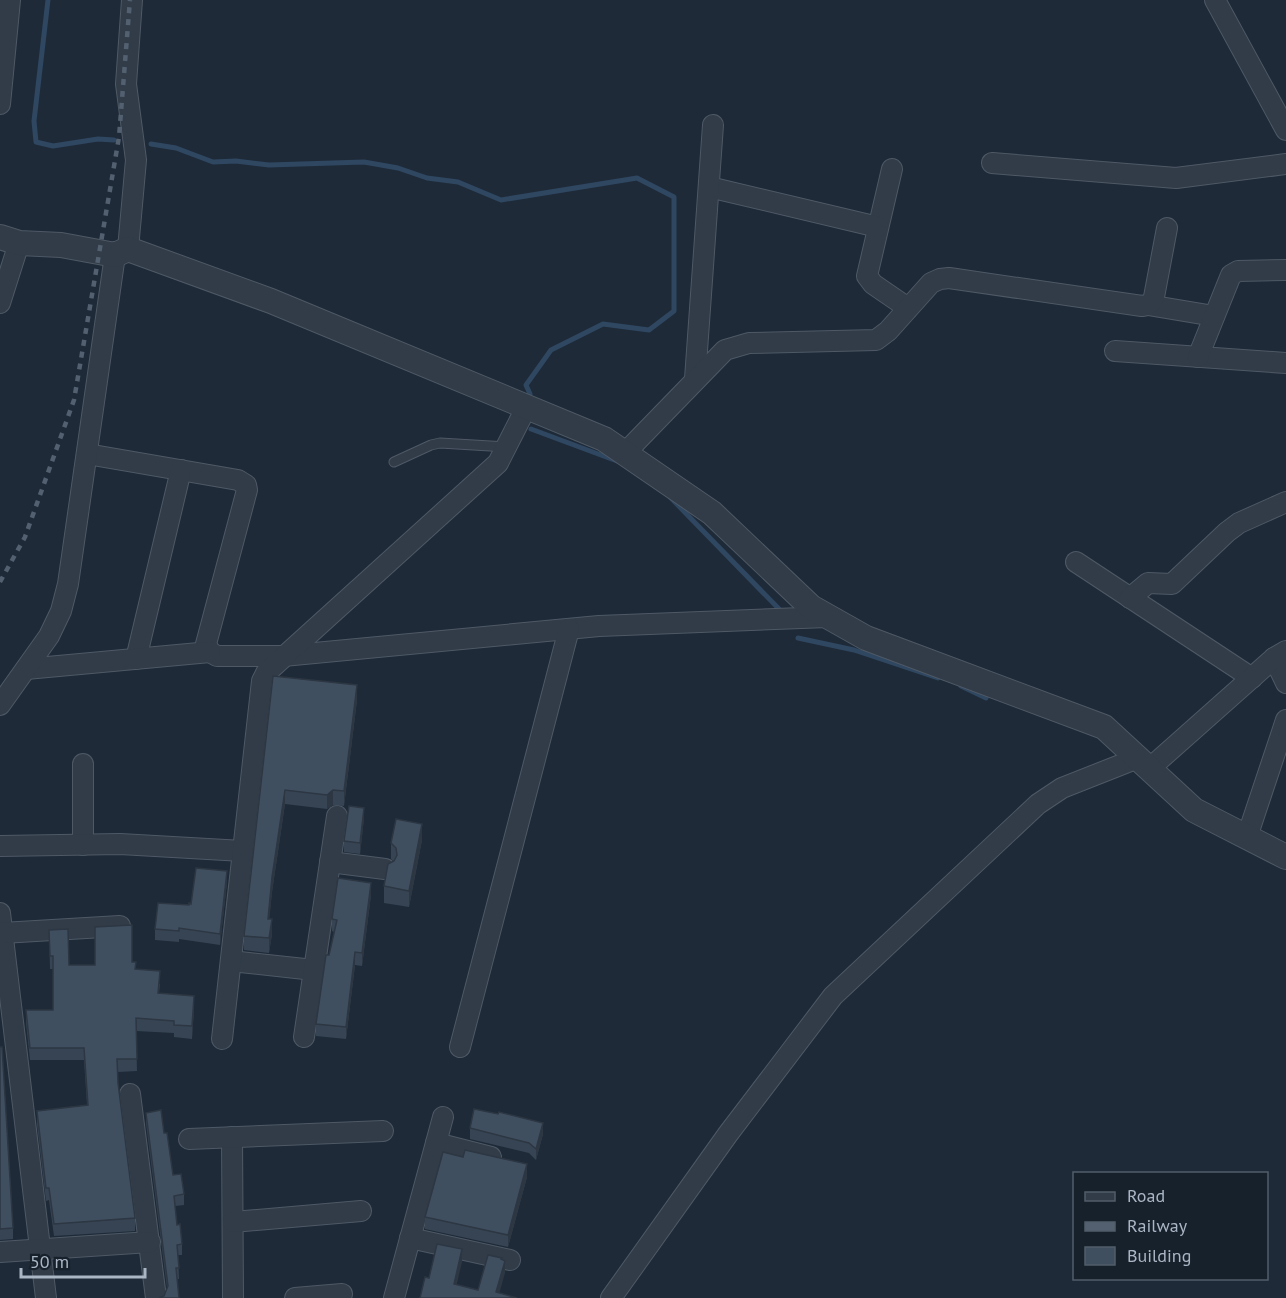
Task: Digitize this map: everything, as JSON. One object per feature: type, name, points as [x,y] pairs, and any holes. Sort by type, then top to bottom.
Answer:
[{"type":"street","points":[[0,104],[10,0]]},
{"type":"street","points":[[0,705],[49,636],[61,611],[68,584],[87,453],[136,160],[126,84],[132,0]]},
{"type":"street","points":[[1215,0],[1286,130]]},
{"type":"street","points":[[695,379],[713,125]]},
{"type":"street","points":[[992,163],[1176,178],[1286,164]]},
{"type":"street","points":[[892,169],[867,276],[873,284],[908,308]]},
{"type":"street","points":[[709,187],[878,227]]},
{"type":"street","points":[[1148,305],[1154,297],[1167,228]]},
{"type":"street","points":[[0,303],[9,240],[122,252],[272,301],[604,439],[712,513],[811,607],[866,638],[1104,727],[1194,810],[1286,857]]},
{"type":"street","points":[[1198,357],[1234,272],[1286,270]]},
{"type":"street","points":[[625,453],[725,350],[749,343],[876,340],[888,331],[931,283],[940,279],[949,278],[1214,315]]},
{"type":"street","points":[[1115,351],[1286,363]]},
{"type":"street","points":[[222,1039],[262,681],[271,667],[498,463],[527,406]]},
{"type":"street","points":[[87,453],[238,480],[246,485],[247,490],[206,644],[210,652],[217,656],[283,656],[614,625],[828,617]]},
{"type":"street","points":[[136,659],[181,470]]},
{"type":"street","points":[[1130,598],[1148,582],[1172,584],[1227,531],[1239,523],[1286,502]]},
{"type":"street","points":[[1076,562],[1252,678]]},
{"type":"street","points":[[460,1047],[569,629]]},
{"type":"street","points":[[26,669],[210,652]]},
{"type":"street","points":[[611,1298],[728,1134],[833,996],[1038,804],[1062,788],[1144,763],[1280,655],[1286,683]]},
{"type":"street","points":[[1247,837],[1286,720]]},
{"type":"street","points":[[83,764],[83,845]]},
{"type":"street","points":[[304,1037],[337,816]]},
{"type":"street","points":[[0,846],[120,844],[243,851]]},
{"type":"street","points":[[330,862],[386,869]]},
{"type":"street","points":[[0,914],[46,1298]]},
{"type":"street","points":[[2,933],[131,926]]},
{"type":"street","points":[[231,961],[314,970]]},
{"type":"street","points":[[130,1094],[156,1298]]},
{"type":"street","points":[[394,1298],[443,1118]]},
{"type":"street","points":[[189,1139],[383,1131]]},
{"type":"street","points":[[232,1137],[233,1298]]},
{"type":"street","points":[[436,1143],[514,1163]]},
{"type":"street","points":[[233,1222],[361,1211]]},
{"type":"street","points":[[410,1238],[510,1260]]},
{"type":"street","points":[[0,1252],[150,1242]]},
{"type":"street","points":[[295,1298],[342,1294]]},
{"type":"lane","points":[[394,462],[440,443],[507,447]]},
{"type":"building","points":[[273,676],[357,685],[344,791],[333,790],[327,795],[285,790],[272,877],[268,919],[272,919],[269,938],[244,936]]},
{"type":"building","points":[[349,806],[364,808],[360,843],[344,841]]},
{"type":"building","points":[[396,819],[422,824],[409,891],[384,886],[388,864],[394,861],[397,855],[396,848],[391,843]]},
{"type":"building","points":[[196,868],[227,871],[220,934],[179,928],[179,931],[155,929],[158,903],[191,904]]},
{"type":"building","points":[[338,878],[371,883],[362,953],[355,952],[346,1027],[316,1024],[326,955],[329,955],[337,920],[332,919]]},
{"type":"building","points":[[132,925],[132,962],[136,962],[135,969],[160,971],[158,993],[194,996],[192,1026],[174,1025],[174,1021],[136,1018],[137,1059],[117,1059],[135,1218],[54,1224],[49,1188],[46,1188],[37,1111],[88,1105],[84,1048],[30,1048],[26,1010],[53,1010],[53,956],[50,956],[49,930],[68,929],[69,965],[95,965],[95,927]]},
{"type":"building","points":[[0,1047],[2,1047],[13,1228],[0,1229]]},
{"type":"building","points":[[474,1109],[498,1114],[499,1112],[543,1123],[536,1149],[529,1143],[470,1128]]},
{"type":"building","points":[[161,1110],[173,1175],[181,1174],[184,1194],[174,1196],[177,1225],[180,1224],[182,1244],[177,1245],[179,1268],[176,1268],[179,1298],[159,1298],[164,1296],[168,1286],[146,1113]]},
{"type":"building","points":[[465,1150],[527,1164],[508,1235],[425,1217],[443,1152],[463,1157]]},
{"type":"building","points":[[437,1244],[462,1249],[454,1284],[478,1290],[488,1255],[502,1258],[505,1261],[496,1292],[517,1298],[420,1298],[425,1277],[429,1278]]},
{"type":"waterway","points":[[48,0],[34,121],[36,142],[53,146],[98,139],[114,140]]},
{"type":"waterway","points":[[151,144],[176,148],[213,162],[236,161],[269,165],[364,162],[398,168],[427,178],[458,182],[501,200],[637,178],[674,197],[674,311],[649,330],[603,324],[551,350],[526,385],[530,394]]},
{"type":"waterway","points":[[531,429],[617,461]]},
{"type":"waterway","points":[[669,496],[781,611]]},
{"type":"waterway","points":[[798,638],[854,650],[938,678]]},
{"type":"waterway","points":[[961,686],[986,698]]},
{"type":"railway","points":[[0,582],[25,537],[74,400],[119,137],[130,0]]}]
